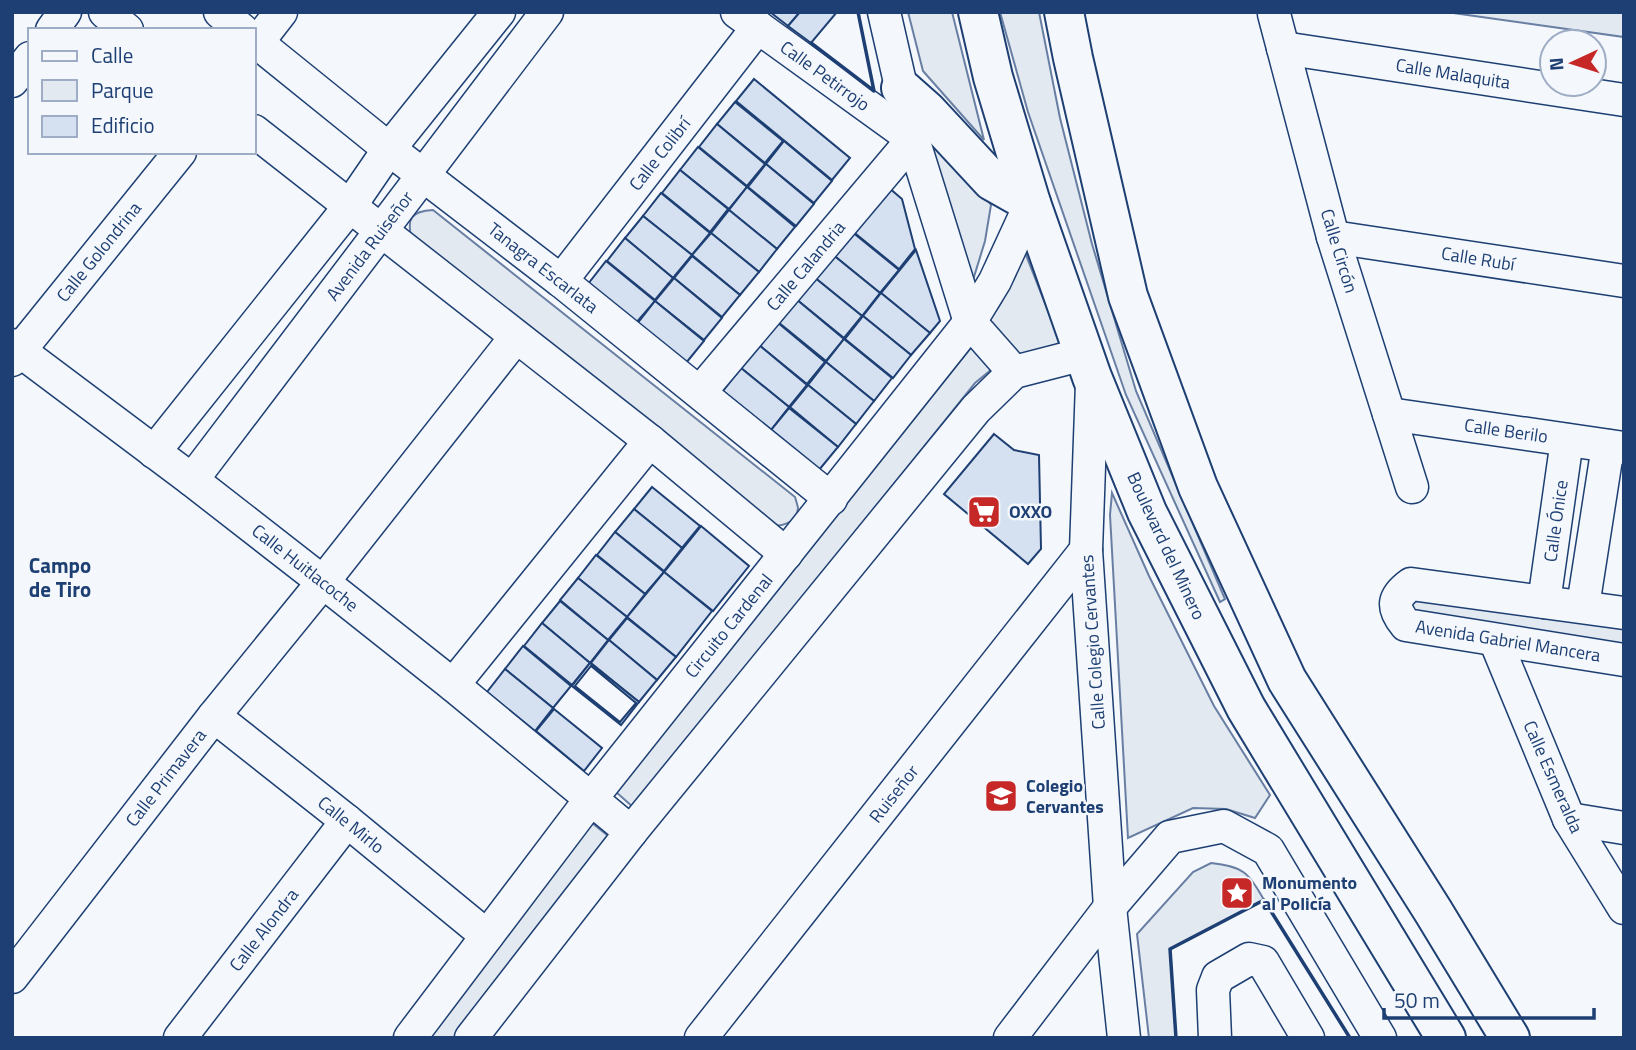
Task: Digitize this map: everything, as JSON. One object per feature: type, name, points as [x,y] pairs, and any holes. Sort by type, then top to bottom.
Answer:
[{"type":"main road","name":"Boulevard del Minero","points":[[978,12],[993,77],[1031,203],[1088,365],[1147,512],[1246,708],[1446,1038]]},
{"type":"main road","points":[[1064,12],[1128,296],[1198,487],[1286,680],[1510,1038]]},
{"type":"main road","points":[[901,88],[927,111],[992,181],[1031,203]]},
{"type":"street","points":[[53,28],[65,12]]},
{"type":"street","points":[[105,12],[125,28]]},
{"type":"street","name":"Tanagra Escarlata","points":[[220,12],[240,28]]},
{"type":"street","points":[[256,33],[281,12]]},
{"type":"street","points":[[154,452],[350,206],[389,149],[499,12]]},
{"type":"street","name":"Avenida Ruiseñor","points":[[192,480],[547,12]]},
{"type":"street","points":[[884,12],[913,139],[970,322],[1014,372]]},
{"type":"street","name":"Calle Circón","points":[[1274,14],[1333,237],[1412,487]]},
{"type":"street","name":"Calle Petirrojo","points":[[748,20],[913,139]]},
{"type":"street","name":"Calle Colibrí","points":[[561,281],[748,20]]},
{"type":"street","name":"Tanagra Escarlata","points":[[256,41],[389,149],[561,281],[831,499]]},
{"type":"street","name":"Calle Malaquita","points":[[1283,48],[1624,100]]},
{"type":"street","points":[[12,81],[28,61]]},
{"type":"street","points":[[256,133],[650,441],[786,554]]},
{"type":"street","name":"Calle Calandria","points":[[700,392],[913,139]]},
{"type":"street","name":"Calle Golondrina","points":[[15,352],[178,154]]},
{"type":"street","name":"Circuito Cardenal","points":[[410,1038],[590,800],[970,322],[995,281],[1031,203]]},
{"type":"street","name":"Calle Rubí","points":[[1333,237],[1624,281]]},
{"type":"street","points":[[323,582],[516,337]]},
{"type":"street","name":"Calle Huitlacoche","points":[[15,352],[192,480],[323,582],[631,832]]},
{"type":"street","points":[[471,1038],[631,832],[976,409],[1014,372],[1088,365]]},
{"type":"street","name":"Calle Colegio Cervantes","points":[[1088,365],[1086,550],[1110,907],[1124,1038]]},
{"type":"street","name":"Calle Berilo","points":[[1389,414],[1616,447]]},
{"type":"street","name":"Calle Ónice","points":[[1545,602],[1567,440]]},
{"type":"street","points":[[453,685],[650,441]]},
{"type":"street","points":[[1583,606],[1616,447]]},
{"type":"street","name":"Ruiseñor","points":[[701,1038],[1086,550]]},
{"type":"street","name":"Calle Primavera","points":[[12,977],[214,716],[323,582]]},
{"type":"street","name":"Avenida Gabriel Mancera","points":[[1624,612],[1411,584],[1400,592],[1395,604],[1398,615],[1406,625],[1624,660]]},
{"type":"street","name":"Calle Esmeralda","points":[[1495,640],[1569,820],[1624,908]]},
{"type":"street","name":"Calle Mirlo","points":[[214,716],[486,936]]},
{"type":"street","points":[[1569,820],[1624,828]]},
{"type":"street","name":"Calle Alondra","points":[[180,1038],[347,821]]},
{"type":"street","points":[[1010,1038],[1110,907],[1170,837],[1224,825],[1268,850],[1380,1038]]},
{"type":"street","points":[[1215,1038],[1213,990],[1218,977],[1250,959],[1263,962],[1308,1038]]},
{"type":"green space","points":[[908,12],[952,12],[984,140],[923,71]]},
{"type":"green space","points":[[1000,12],[1039,12],[1060,118],[1092,244],[1136,391],[1225,599],[1220,602],[1126,395],[1028,112]]},
{"type":"green space","points":[[1446,12],[1624,12],[1624,37],[1608,35],[1608,28],[1560,28]]},
{"type":"green space","points":[[925,122],[967,170],[991,205],[985,241],[973,280],[968,276]]},
{"type":"green space","points":[[433,210],[795,497],[798,508],[795,517],[785,524],[771,526],[412,240],[412,218],[420,212]]},
{"type":"green space","points":[[1022,245],[1071,369],[1013,363],[991,370],[975,383],[634,808],[616,792],[970,349],[1001,303]]},
{"type":"green space","points":[[1112,493],[1149,576],[1214,706],[1270,795],[1255,818],[1226,809],[1193,808],[1128,838],[1110,515]]},
{"type":"green space","points":[[1423,599],[1624,629],[1624,645],[1413,613],[1410,604]]},
{"type":"green space","points":[[592,823],[612,839],[456,1038],[424,1038]]},
{"type":"green space","points":[[1211,863],[1231,866],[1244,872],[1264,900],[1170,949],[1176,1038],[1149,1038],[1137,934],[1193,872]]},
{"type":"building","points":[[770,12],[800,12],[788,26]]},
{"type":"building","points":[[800,12],[837,12],[811,43],[788,26]]},
{"type":"building","points":[[754,79],[850,158],[832,180],[736,101]]},
{"type":"building","points":[[735,102],[783,141],[765,163],[717,124]]},
{"type":"building","points":[[717,124],[765,164],[747,186],[699,147]]},
{"type":"building","points":[[784,141],[832,181],[814,203],[766,164]]},
{"type":"building","points":[[698,147],[747,187],[729,209],[680,170]]},
{"type":"building","points":[[766,164],[814,204],[796,226],[748,187]]},
{"type":"building","points":[[680,170],[728,209],[710,232],[662,193]]},
{"type":"building","points":[[747,187],[795,227],[777,249],[729,210]]},
{"type":"building","points":[[888,187],[902,199],[915,249],[899,269],[851,230]]},
{"type":"building","points":[[661,193],[710,233],[692,255],[643,216]]},
{"type":"building","points":[[729,210],[777,249],[759,272],[711,233]]},
{"type":"building","points":[[643,216],[692,255],[673,278],[625,238]]},
{"type":"building","points":[[851,231],[899,270],[880,293],[832,254]]},
{"type":"building","points":[[711,233],[759,272],[740,295],[692,255]]},
{"type":"building","points":[[625,238],[673,278],[655,300],[607,261]]},
{"type":"building","points":[[916,250],[940,321],[930,333],[881,293]]},
{"type":"building","points":[[832,254],[880,293],[862,316],[814,277]]},
{"type":"building","points":[[692,256],[740,295],[722,317],[674,278]]},
{"type":"building","points":[[606,261],[655,301],[636,323],[588,284]]},
{"type":"building","points":[[814,277],[862,316],[844,338],[796,299]]},
{"type":"building","points":[[674,278],[722,318],[704,340],[655,301]]},
{"type":"building","points":[[881,293],[930,333],[911,355],[863,316]]},
{"type":"building","points":[[796,299],[844,339],[826,361],[778,322]]},
{"type":"building","points":[[655,301],[704,341],[686,363],[637,324]]},
{"type":"building","points":[[863,316],[911,355],[893,378],[845,339]]},
{"type":"building","points":[[777,322],[825,362],[807,384],[759,345]]},
{"type":"building","points":[[844,339],[892,378],[874,401],[826,362]]},
{"type":"building","points":[[759,345],[807,385],[789,407],[741,368]]},
{"type":"building","points":[[826,362],[874,401],[856,424],[808,385]]},
{"type":"building","points":[[741,368],[789,407],[771,430],[723,391]]},
{"type":"building","points":[[808,385],[856,424],[838,447],[790,407]]},
{"type":"building","points":[[789,408],[838,447],[819,470],[771,430]]},
{"type":"building","points":[[994,434],[1014,450],[1039,455],[1041,549],[1028,564],[944,494]]},
{"type":"building","points":[[652,487],[700,526],[682,548],[634,509]]},
{"type":"building","points":[[634,509],[682,548],[664,571],[615,532]]},
{"type":"building","points":[[701,526],[749,566],[713,611],[664,572]]},
{"type":"building","points":[[615,532],[664,572],[645,594],[597,555]]},
{"type":"building","points":[[596,555],[645,594],[627,617],[578,578]]},
{"type":"building","points":[[664,572],[712,611],[676,657],[627,617]]},
{"type":"building","points":[[578,578],[627,617],[608,640],[560,600]]},
{"type":"building","points":[[560,601],[608,640],[590,663],[542,623]]},
{"type":"building","points":[[627,618],[676,657],[657,680],[609,640]]},
{"type":"building","points":[[542,623],[590,663],[572,685],[524,646]]},
{"type":"building","points":[[609,640],[657,680],[639,702],[591,663]]},
{"type":"building","points":[[523,646],[571,686],[553,708],[505,669]]},
{"type":"building","points":[[590,663],[639,702],[621,725],[572,686]],"holes":[[[591,666],[636,703],[620,722],[575,686]]]},
{"type":"building","points":[[505,669],[553,708],[535,731],[487,692]]},
{"type":"building","points":[[554,709],[602,748],[584,771],[536,731]]},
{"type":"wall","points":[[811,43],[874,91],[858,12]]},
{"type":"wall","points":[[1176,1038],[1170,949],[1264,900],[1350,1038]]},
{"type":"place","name":"OXXO","points":[[984,512]]},
{"type":"place","name":"Colegio Cervantes","points":[[1001,796]]},
{"type":"place","name":"Monumento al Policía","points":[[1237,893]]},
{"type":"district","name":"Campo de Tiro","points":[[60,578]]}]
